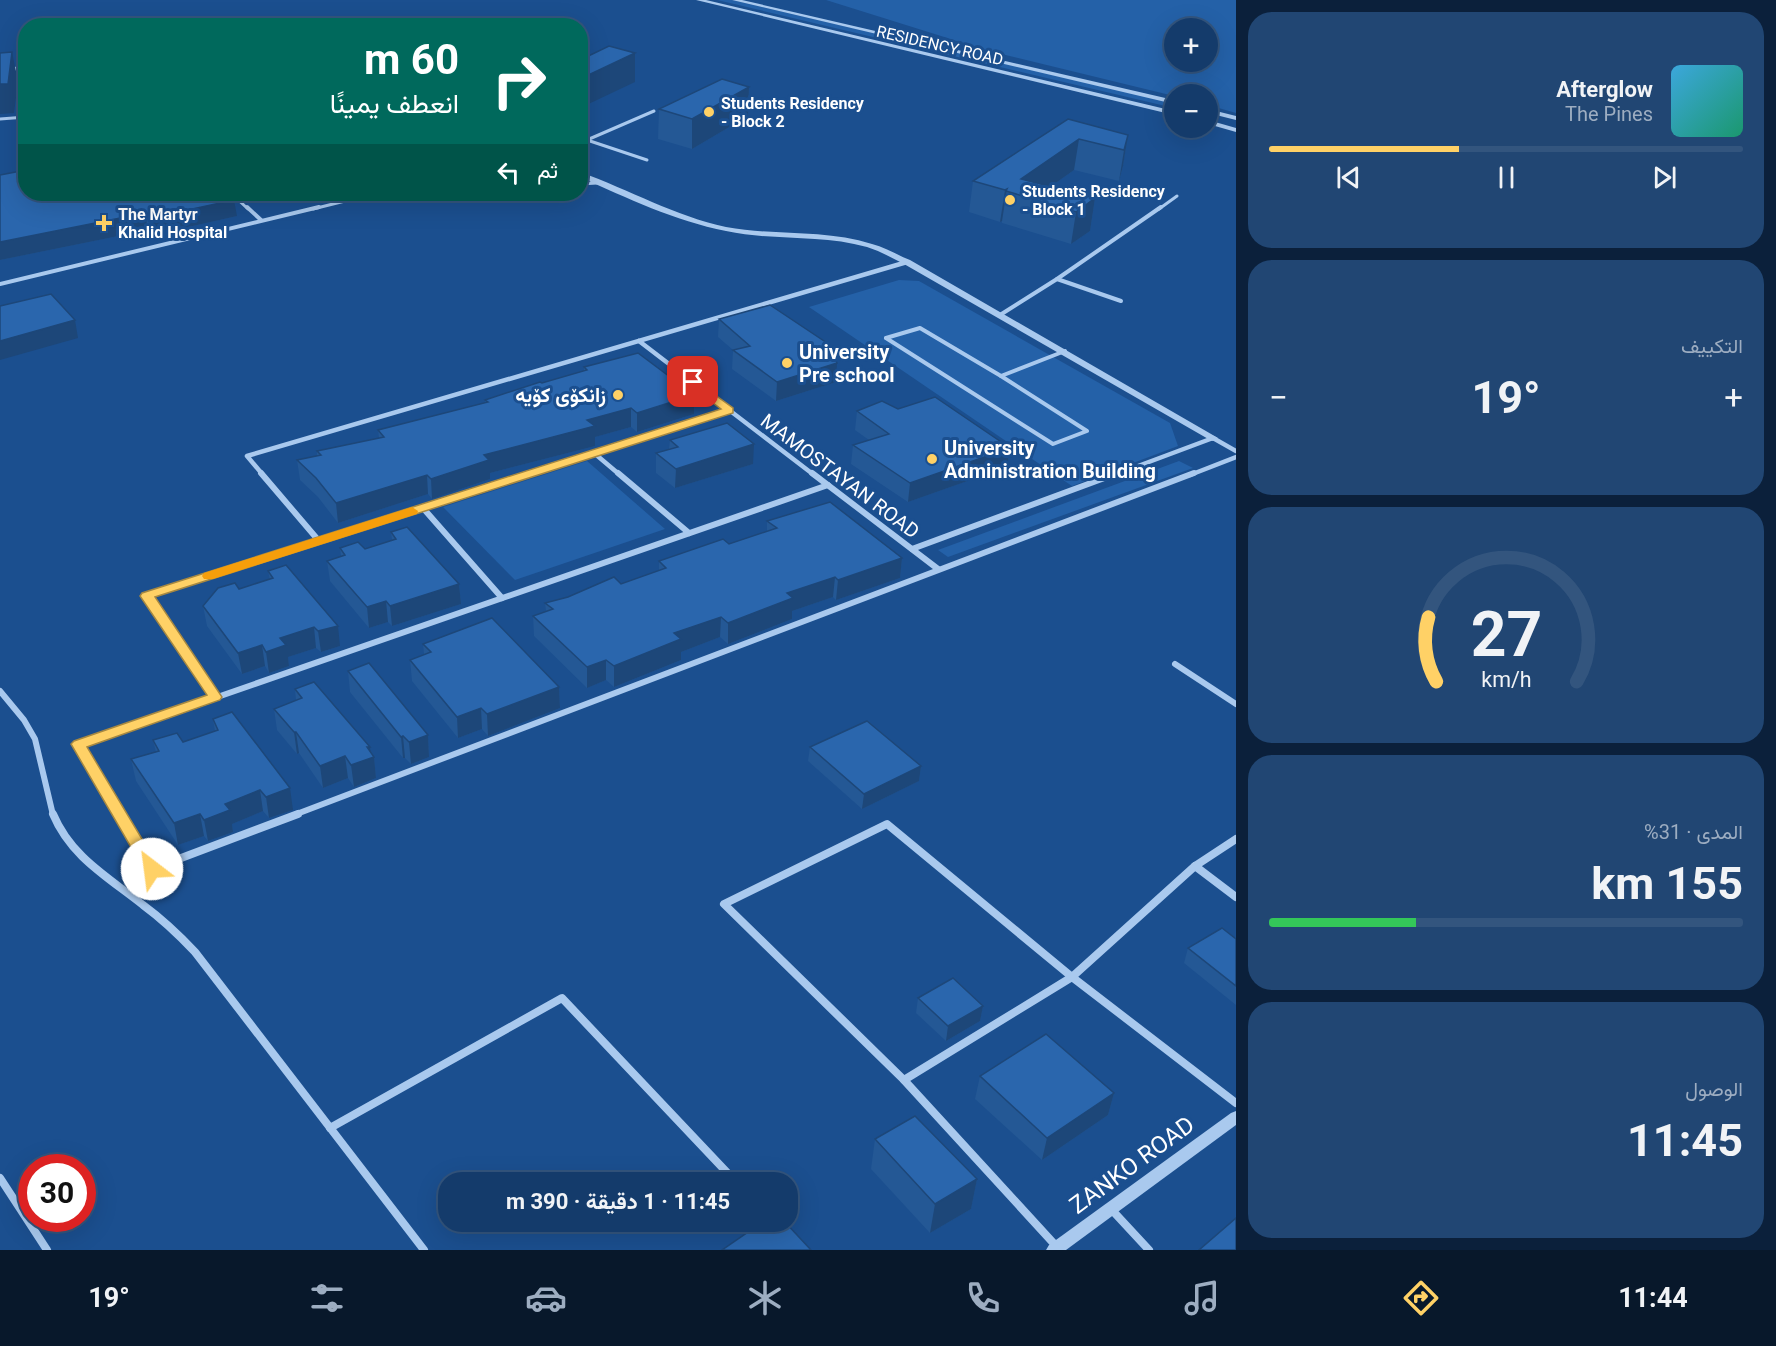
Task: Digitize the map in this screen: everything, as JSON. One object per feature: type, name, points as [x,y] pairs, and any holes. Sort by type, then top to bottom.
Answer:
[{"type":"street","name":"RESIDENCY ROAD","points":[[699,0],[1164,112]]},
{"type":"street","name":"RESIDENCY ROAD","points":[[735,0],[1164,100]]},
{"type":"street","points":[[0,70],[18,69]]},
{"type":"street","points":[[1218,114],[1236,118]]},
{"type":"street","points":[[1218,125],[1236,130]]},
{"type":"street","points":[[588,178],[710,225],[867,244],[907,262],[1236,451]]},
{"type":"street","points":[[320,541],[247,456],[907,262]]},
{"type":"street","name":"MAMOSTAYAN ROAD","points":[[639,341],[938,569]]},
{"type":"street","points":[[215,697],[147,596],[729,410]]},
{"type":"street","points":[[912,549],[1213,438]]},
{"type":"street","points":[[594,453],[689,533]]},
{"type":"street","points":[[828,485],[79,744],[152,869],[1236,457]]},
{"type":"street","points":[[423,508],[502,598]]},
{"type":"street","points":[[1175,664],[1236,704]]},
{"type":"street","points":[[0,691],[25,720],[34,738],[40,757],[46,797],[53,817],[64,836],[96,871],[159,917],[195,952],[424,1250]]},
{"type":"street","points":[[1056,1249],[904,1080],[724,904],[887,824],[1072,977],[1236,1103]]},
{"type":"street","points":[[904,1080],[1072,977],[1196,866],[1236,839]]},
{"type":"street","points":[[1196,866],[1236,897]]},
{"type":"street","points":[[330,1128],[562,998],[727,1172]]},
{"type":"street","name":"ZANKO ROAD","points":[[1056,1249],[1236,1117]]},
{"type":"street","points":[[0,1178],[47,1250]]},
{"type":"street","points":[[1111,1208],[1149,1250]]},
{"type":"lane","points":[[588,140],[654,111]]},
{"type":"lane","points":[[0,119],[18,118]]},
{"type":"lane","points":[[588,140],[647,160]]},
{"type":"lane","points":[[588,184],[600,183]]},
{"type":"lane","points":[[1000,315],[1058,279],[1177,196]]},
{"type":"lane","points":[[240,201],[261,220]]},
{"type":"lane","points":[[0,284],[343,201]]},
{"type":"lane","points":[[1058,279],[1121,301]]},
{"type":"lane","points":[[920,328],[1001,376],[1087,431],[1053,444],[886,338],[920,328]]},
{"type":"lane","points":[[1001,376],[1065,351]]},
{"type":"shaded area","points":[[717,0],[732,0],[1164,101],[1164,106]]},
{"type":"shaded area","points":[[826,0],[1236,0],[1236,113],[1218,108],[1218,84],[1164,84],[1164,94],[989,51]]},
{"type":"shaded area","points":[[899,280],[919,281],[1170,423],[1178,446],[1072,486],[809,307]]},
{"type":"shaded area","points":[[587,461],[665,529],[515,580],[443,507]]},
{"type":"shaded area","points":[[1179,461],[1193,468],[948,557],[938,550]]},
{"type":"building","points":[[609,46],[635,53],[588,75],[588,56]]},
{"type":"building","points":[[12,52],[8,84],[0,84],[0,53]]},
{"type":"building","points":[[722,79],[749,87],[692,119],[659,109]]},
{"type":"building","points":[[1068,119],[1128,135],[1124,150],[1079,139],[1021,179],[1095,198],[1076,212],[1006,191],[1007,189],[973,181]]},
{"type":"building","points":[[18,172],[18,201],[229,201],[151,218],[145,213],[0,242],[0,175]]},
{"type":"building","points":[[51,294],[75,320],[0,341],[0,306]]},
{"type":"building","points":[[770,305],[827,343],[837,363],[777,382],[733,350],[750,346],[719,319]]},
{"type":"building","points":[[638,353],[694,395],[637,413],[631,408],[587,420],[595,426],[484,455],[489,460],[431,479],[427,475],[336,503],[316,478],[297,460],[321,455],[317,451],[384,437],[378,430],[488,402],[485,400],[587,370],[584,367]]},
{"type":"building","name":"University Administration Building","points":[[935,397],[1010,448],[910,483],[853,445],[889,434],[857,411],[882,401],[898,409]]},
{"type":"building","points":[[727,423],[754,444],[676,469],[656,453],[678,447],[670,440]]},
{"type":"building","points":[[830,502],[902,558],[838,580],[835,577],[787,593],[793,598],[728,623],[721,617],[674,633],[681,639],[614,666],[606,660],[587,667],[533,616],[553,609],[545,603],[568,597],[614,577],[621,584],[666,568],[659,561],[723,539],[729,544],[777,528],[767,521]]},
{"type":"building","points":[[407,527],[459,584],[390,606],[386,601],[367,607],[327,561],[345,555],[340,548],[358,542],[365,549],[396,539],[391,532]]},
{"type":"building","points":[[286,565],[338,626],[318,631],[314,627],[280,638],[286,645],[266,652],[262,645],[238,653],[203,606],[218,588],[235,583],[239,589],[273,578],[268,571]]},
{"type":"building","points":[[492,618],[559,687],[487,714],[481,708],[457,717],[410,660],[431,652],[423,644]]},
{"type":"building","points":[[369,663],[428,735],[409,742],[403,736],[401,737],[348,671]]},
{"type":"building","points":[[314,682],[370,747],[367,747],[374,757],[351,765],[345,756],[320,766],[296,732],[274,709],[302,698],[295,689]]},
{"type":"building","points":[[232,712],[290,788],[266,797],[260,790],[225,804],[230,810],[204,820],[200,814],[174,823],[131,759],[159,751],[153,740],[177,733],[183,742],[218,730],[213,719]]},
{"type":"building","points":[[867,721],[921,766],[864,794],[810,747]]},
{"type":"building","points":[[1222,928],[1236,939],[1236,986],[1188,948]]},
{"type":"building","points":[[953,978],[983,1006],[948,1026],[918,998]]},
{"type":"building","points":[[1046,1034],[1114,1093],[1047,1138],[980,1076]]},
{"type":"building","points":[[915,1116],[977,1179],[935,1204],[875,1139]]},
{"type":"building","points":[[1236,1218],[1236,1250],[1199,1250]]},
{"type":"building","points":[[748,1232],[794,1232],[811,1250],[722,1250]]},
{"type":"slow traffic","points":[[209,576],[412,511]]},
{"type":"place","name":"Students Residency - Block 2","points":[[709,112]]},
{"type":"place","name":"Students Residency - Block 1","points":[[1010,200]]},
{"type":"place","name":"The Martyr Khalid Hospital","points":[[104,223]]},
{"type":"place","name":"University Pre school","points":[[787,363]]},
{"type":"place","name":"زانکۆی کۆیە","points":[[618,395]]},
{"type":"place","name":"University Administration Building","points":[[932,459]]},
{"type":"route","points":[[152,869],[79,744],[215,697],[147,596],[729,410],[693,382]]}]
